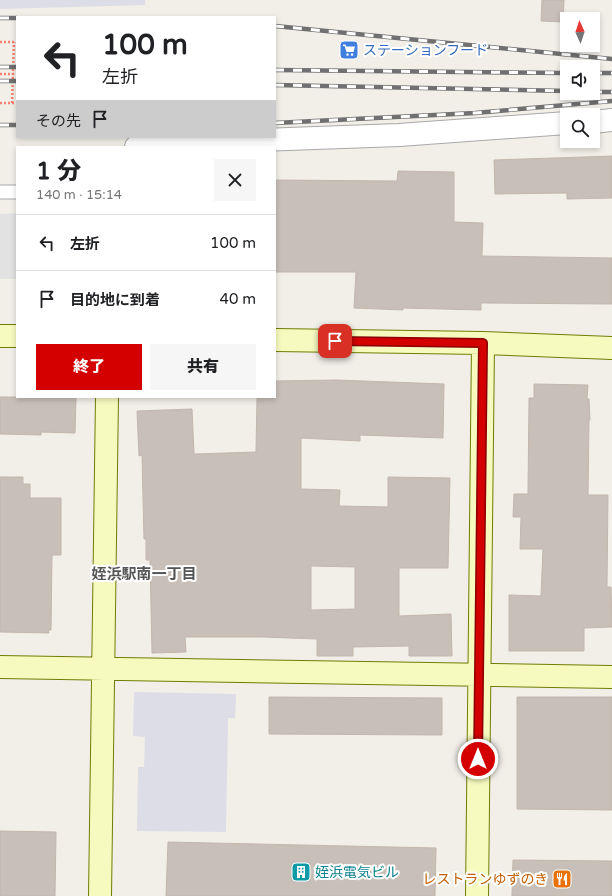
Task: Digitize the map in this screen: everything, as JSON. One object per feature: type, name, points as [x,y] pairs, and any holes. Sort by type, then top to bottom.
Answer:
[{"type":"street","points":[[600,121],[612,120]]},
{"type":"street","points":[[139,146],[146,144],[399,135],[560,124]]},
{"type":"street","points":[[0,336],[16,336]]},
{"type":"street","points":[[276,340],[483,343],[612,348]]},
{"type":"street","points":[[477,896],[483,343]]},
{"type":"street","points":[[100,896],[107,398]]},
{"type":"street","points":[[0,667],[103,670],[612,677]]},
{"type":"lane","points":[[0,192],[16,192]]},
{"type":"path","points":[[0,42],[15,42],[12,103]]},
{"type":"path","points":[[0,74],[13,74]]},
{"type":"path","points":[[0,103],[16,103]]},
{"type":"shaded area","points":[[0,0],[145,0],[145,5],[0,9]]},
{"type":"shaded area","points":[[16,213],[16,279],[0,279],[0,214]]},
{"type":"shaded area","points":[[134,692],[236,694],[235,718],[228,718],[226,832],[137,831],[138,767],[144,767],[145,737],[133,736]]},
{"type":"building","points":[[542,0],[564,0],[563,12],[560,12],[560,22],[541,21]]},
{"type":"building","points":[[612,156],[612,198],[567,199],[567,193],[495,194],[494,160]]},
{"type":"building","points":[[398,171],[454,172],[454,222],[483,223],[482,256],[612,258],[612,304],[481,303],[481,310],[403,308],[403,310],[354,308],[356,272],[276,272],[276,180],[397,181]]},
{"type":"building","points":[[336,380],[444,384],[443,438],[360,435],[360,441],[301,438],[301,489],[340,490],[339,506],[388,507],[388,477],[450,478],[448,568],[399,568],[399,616],[451,614],[452,656],[409,656],[409,646],[353,647],[353,656],[317,656],[317,639],[262,637],[185,637],[186,652],[152,653],[150,560],[146,560],[146,539],[144,539],[142,455],[139,456],[137,411],[192,409],[194,454],[256,452],[257,398],[276,398],[276,381]],"holes":[[[311,566],[355,567],[355,609],[311,610]]]},
{"type":"building","points":[[534,384],[588,385],[587,399],[589,399],[590,420],[588,495],[608,495],[607,587],[611,587],[612,627],[584,628],[584,651],[509,651],[509,595],[541,596],[543,549],[520,549],[521,517],[513,517],[514,494],[528,494],[529,398],[534,398]]},
{"type":"building","points":[[0,397],[76,398],[75,433],[41,432],[41,435],[0,434]]},
{"type":"building","points":[[0,477],[23,477],[23,484],[30,484],[30,498],[61,498],[61,555],[52,555],[51,630],[48,630],[49,633],[0,632]]},
{"type":"building","points":[[269,697],[442,698],[442,735],[269,734]]},
{"type":"building","points":[[517,697],[612,697],[612,810],[517,809]]},
{"type":"building","points":[[0,831],[56,832],[55,896],[0,896]]},
{"type":"building","name":"姪浜電気ビル","points":[[168,842],[436,848],[435,896],[166,896]]},
{"type":"building","name":"レストランゆずのき","points":[[513,860],[612,861],[612,896],[512,896]]},
{"type":"railway","points":[[0,18],[16,18]]},
{"type":"railway","points":[[276,26],[612,59]]},
{"type":"railway","points":[[0,67],[16,67]]},
{"type":"railway","points":[[276,70],[560,73]]},
{"type":"railway","points":[[600,73],[612,73]]},
{"type":"railway","points":[[0,81],[16,81]]},
{"type":"railway","points":[[276,85],[560,91]]},
{"type":"railway","points":[[600,92],[612,92]]},
{"type":"railway","points":[[276,123],[475,113],[612,101]]},
{"type":"railway","points":[[0,125],[16,125]]},
{"type":"place","name":"ステーションフード","points":[[349,50]]},
{"type":"place","name":"姪浜電気ビル","points":[[301,872]]},
{"type":"place","name":"レストランゆずのき","points":[[562,879]]},
{"type":"district","name":"姪浜駅南一丁目","points":[[144,574]]},
{"type":"route","points":[[335,341],[483,343],[478,759]]}]
